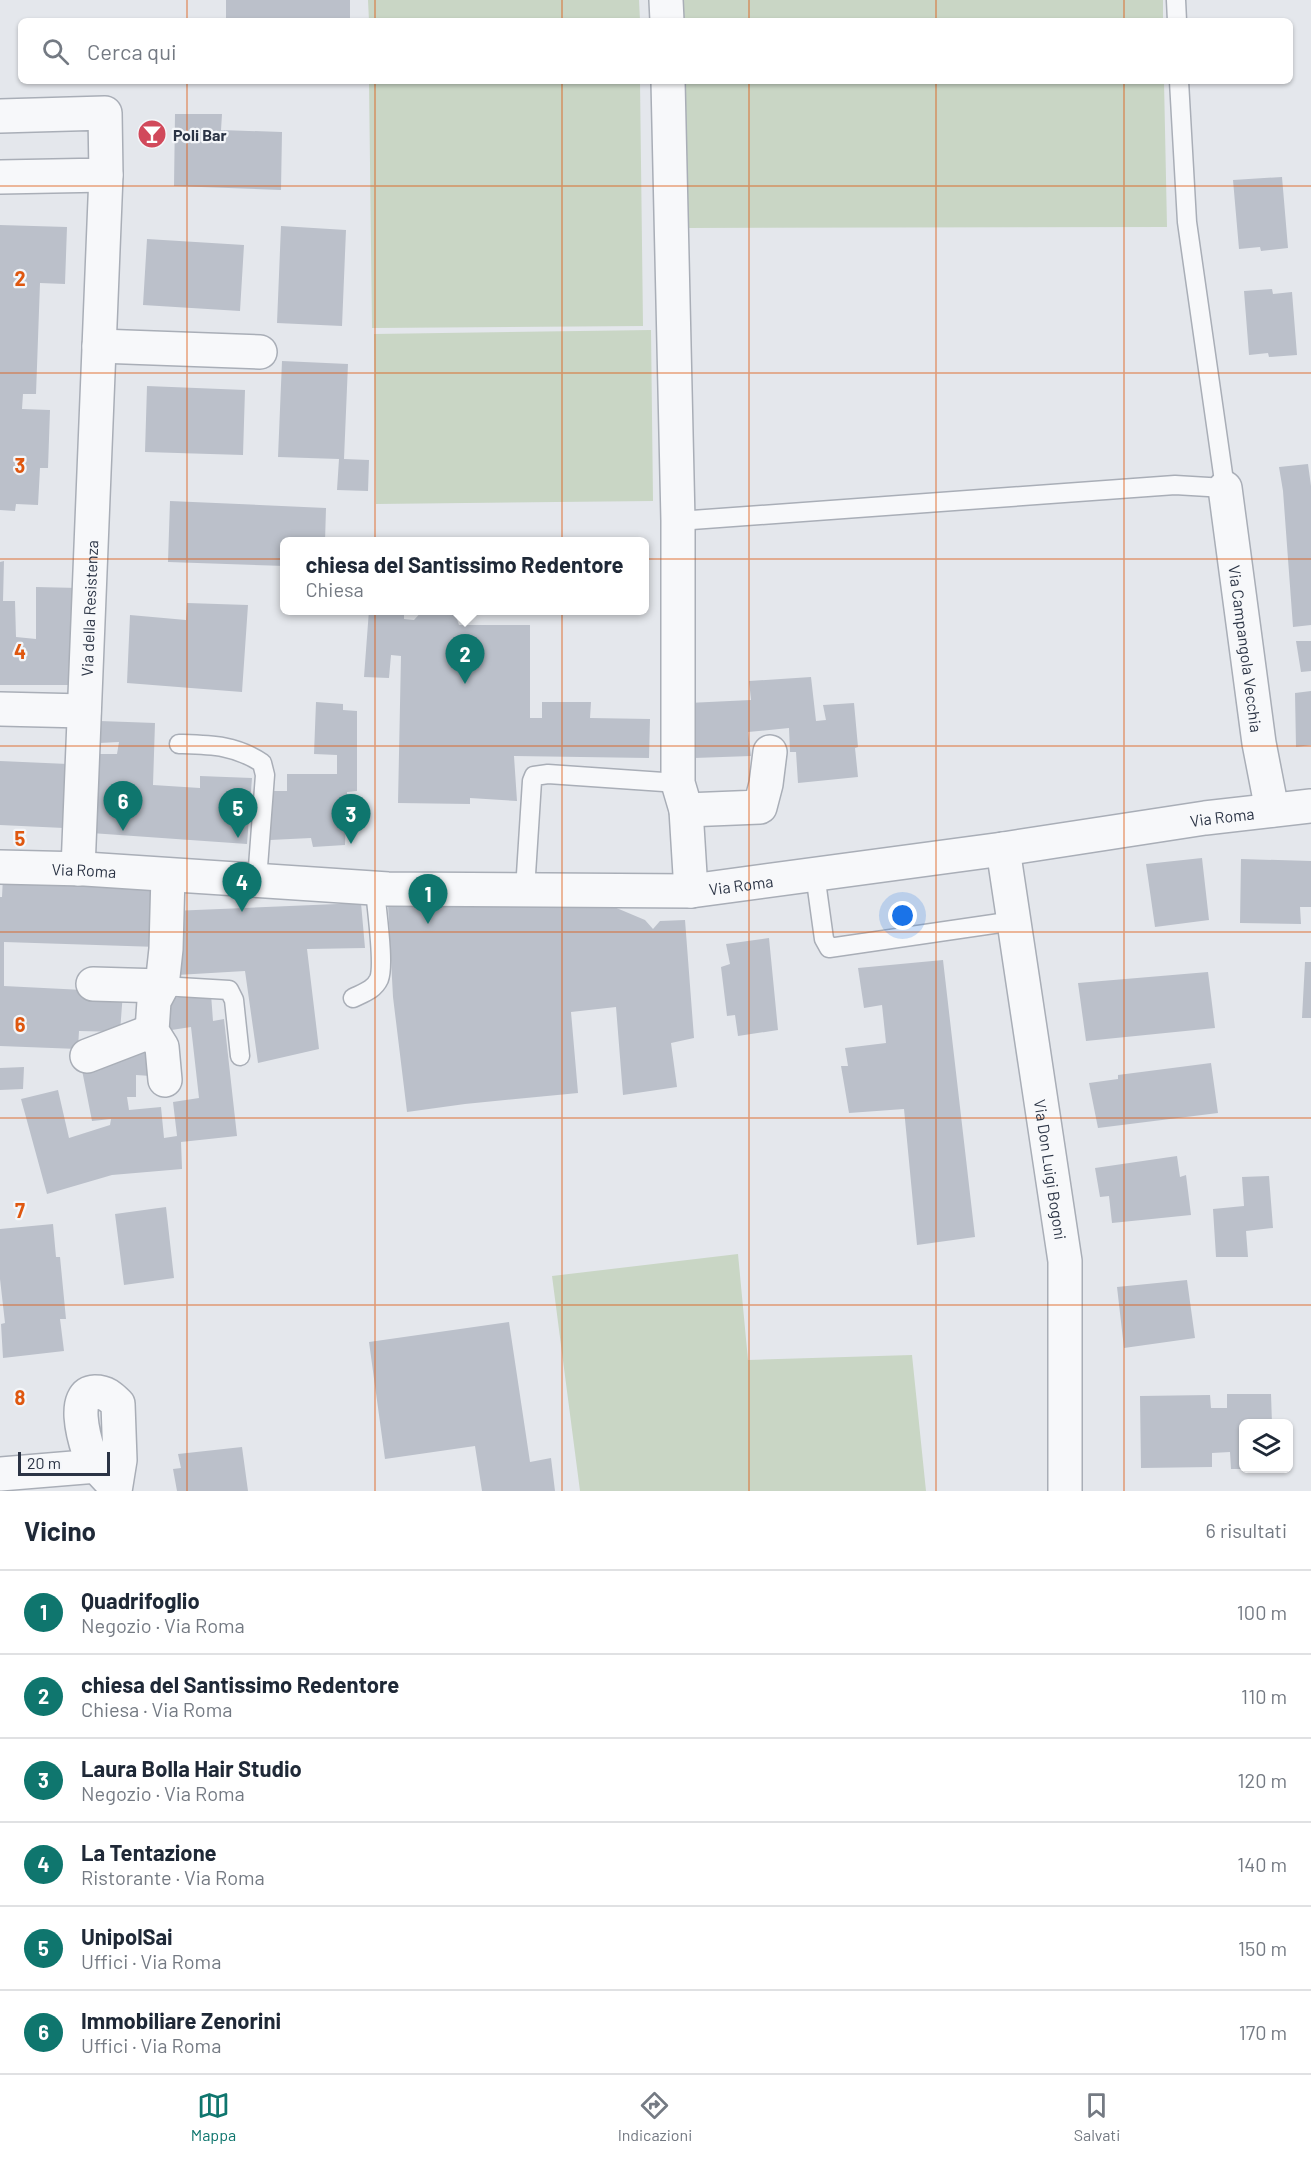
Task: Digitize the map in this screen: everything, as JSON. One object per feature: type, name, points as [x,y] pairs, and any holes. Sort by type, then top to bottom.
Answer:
[{"type":"street","points":[[666,0],[667,18]]},
{"type":"street","points":[[668,84],[682,796],[691,891]]},
{"type":"street","name":"Via della Resistenza","points":[[0,116],[105,113],[106,175],[78,869]]},
{"type":"street","points":[[0,177],[106,175]]},
{"type":"street","points":[[99,346],[260,352]]},
{"type":"street","name":"Via Campangola Vecchia","points":[[1225,488],[1259,743],[1272,810]]},
{"type":"street","points":[[0,709],[84,711]]},
{"type":"street","points":[[682,796],[760,807],[771,752]]},
{"type":"street","name":"Via Roma","points":[[0,867],[78,869],[375,888],[691,891],[1003,849],[1204,818],[1311,806]]},
{"type":"street","name":"Via Don Luigi Bogoni","points":[[1003,849],[1065,1261],[1065,1491]]},
{"type":"street","points":[[165,1080],[162,1047],[152,1031],[154,1001],[162,986],[166,949],[168,875]]},
{"type":"street","points":[[93,984],[162,986]]},
{"type":"street","points":[[87,1056],[152,1031]]},
{"type":"street","points":[[0,1474],[109,1481]]},
{"type":"lane","points":[[1176,0],[1177,18]]},
{"type":"lane","points":[[678,521],[1175,485],[1225,488],[1187,222],[1179,84]]},
{"type":"lane","points":[[179,744],[221,745],[249,754],[262,763],[265,775],[257,880]]},
{"type":"lane","points":[[525,890],[534,776],[548,774],[682,796]]},
{"type":"lane","points":[[815,874],[824,939],[829,948],[1014,921]]},
{"type":"lane","points":[[353,998],[372,989],[380,978],[375,888]]},
{"type":"lane","points":[[162,986],[229,990],[234,1000],[240,1056]]},
{"type":"green space","points":[[368,0],[639,0],[640,18],[369,18]]},
{"type":"green space","points":[[682,0],[1163,0],[1163,18],[682,18]]},
{"type":"green space","points":[[369,84],[640,84],[643,326],[372,328]]},
{"type":"green space","points":[[683,84],[1164,84],[1167,227],[685,228]]},
{"type":"green space","points":[[651,330],[653,501],[376,504],[374,334]]},
{"type":"green space","points":[[738,1254],[748,1360],[912,1355],[926,1491],[580,1491],[552,1276]]},
{"type":"building","points":[[226,0],[350,0],[350,18],[226,18]]},
{"type":"building","points":[[175,114],[222,114],[221,130],[282,132],[281,190],[174,186]]},
{"type":"building","points":[[1282,177],[1288,248],[1261,251],[1260,247],[1239,249],[1233,180]]},
{"type":"building","points":[[0,225],[67,227],[65,284],[40,283],[36,394],[23,394],[22,409],[50,410],[48,468],[40,468],[38,505],[16,504],[15,511],[0,510]]},
{"type":"building","points":[[281,226],[346,230],[342,326],[277,323]]},
{"type":"building","points":[[147,239],[244,245],[240,311],[143,305]]},
{"type":"building","points":[[1272,289],[1273,294],[1292,292],[1297,355],[1269,357],[1268,353],[1249,355],[1244,291]]},
{"type":"building","points":[[282,361],[348,364],[344,459],[369,460],[368,491],[337,490],[339,459],[278,457]]},
{"type":"building","points":[[147,386],[245,390],[243,455],[145,452]]},
{"type":"building","points":[[1308,464],[1311,486],[1311,625],[1293,627],[1283,491],[1279,467]]},
{"type":"building","points":[[170,501],[326,508],[325,537],[280,537],[280,566],[168,562]]},
{"type":"building","points":[[4,561],[3,601],[15,601],[16,637],[36,639],[36,587],[79,588],[76,685],[0,685],[0,562]]},
{"type":"building","points":[[187,603],[248,605],[242,692],[127,683],[130,615],[186,620]]},
{"type":"building","points":[[369,615],[404,615],[404,619],[414,620],[418,615],[455,615],[459,625],[530,625],[530,718],[542,718],[542,702],[591,702],[590,718],[650,719],[649,758],[514,756],[517,801],[470,798],[470,804],[398,803],[401,656],[391,655],[389,678],[364,677]]},
{"type":"building","points":[[1296,641],[1311,641],[1311,671],[1301,672]]},
{"type":"building","points":[[811,677],[816,721],[826,720],[823,705],[854,703],[858,777],[798,783],[796,752],[790,752],[789,728],[748,732],[751,756],[694,758],[688,703],[751,700],[749,681]]},
{"type":"building","points":[[1311,691],[1311,745],[1296,747],[1295,693]]},
{"type":"building","points":[[316,702],[343,704],[343,710],[357,711],[357,791],[347,792],[345,845],[313,847],[311,838],[270,840],[270,791],[287,791],[287,774],[337,774],[337,755],[314,754]]},
{"type":"building","points":[[100,721],[155,723],[153,785],[200,788],[200,776],[252,778],[247,844],[91,833],[94,754],[117,754],[119,742],[99,743]]},
{"type":"building","points":[[0,761],[68,764],[64,828],[0,825]]},
{"type":"building","points":[[1202,858],[1209,920],[1155,927],[1146,864]]},
{"type":"building","points":[[1241,859],[1311,861],[1311,907],[1300,907],[1301,924],[1240,923]]},
{"type":"building","points":[[3,877],[157,883],[158,947],[4,942],[4,986],[123,992],[120,1032],[79,1031],[78,1049],[0,1046],[0,897],[2,897]]},
{"type":"building","points":[[361,903],[365,948],[307,949],[319,1049],[258,1063],[245,971],[177,975],[172,911]]},
{"type":"building","points":[[388,904],[607,904],[645,920],[653,929],[660,921],[685,920],[694,1038],[671,1043],[677,1087],[623,1095],[616,1007],[571,1012],[578,1093],[407,1112],[393,997]]},
{"type":"building","points":[[769,938],[778,1030],[738,1036],[735,1015],[727,1016],[721,967],[730,964],[726,944]]},
{"type":"building","points":[[943,960],[975,1237],[917,1245],[904,1109],[849,1113],[841,1066],[848,1066],[845,1048],[886,1043],[882,1005],[864,1008],[858,968]]},
{"type":"building","points":[[1305,962],[1311,962],[1311,1018],[1302,1018]]},
{"type":"building","points":[[1208,972],[1215,1028],[1086,1041],[1078,983]]},
{"type":"building","points":[[211,994],[213,1021],[224,1019],[237,1136],[181,1142],[182,1169],[112,1175],[47,1194],[21,1099],[58,1090],[69,1138],[110,1125],[111,1119],[92,1121],[81,1065],[151,1046],[151,1076],[136,1075],[136,1097],[127,1097],[129,1110],[161,1107],[164,1138],[177,1136],[173,1102],[199,1098],[191,1027],[165,1031],[160,999]]},
{"type":"building","points":[[1211,1063],[1218,1113],[1098,1128],[1089,1083],[1118,1079],[1118,1075]]},
{"type":"building","points":[[24,1067],[23,1089],[0,1090],[0,1068]]},
{"type":"building","points":[[1177,1156],[1180,1177],[1186,1175],[1191,1215],[1112,1223],[1109,1196],[1100,1197],[1095,1168]]},
{"type":"building","points":[[1269,1176],[1273,1228],[1246,1231],[1248,1257],[1216,1257],[1213,1209],[1244,1206],[1242,1177]]},
{"type":"building","points":[[166,1207],[174,1278],[124,1285],[115,1214]]},
{"type":"building","points":[[53,1224],[56,1257],[60,1257],[66,1319],[60,1319],[64,1351],[3,1358],[1,1324],[5,1323],[0,1279],[0,1229]]},
{"type":"building","points":[[1187,1280],[1195,1338],[1124,1348],[1117,1287]]},
{"type":"building","points":[[509,1322],[530,1462],[551,1458],[555,1491],[482,1491],[475,1446],[385,1459],[369,1342]]},
{"type":"building","points":[[1227,1394],[1271,1394],[1272,1419],[1239,1419],[1239,1469],[1231,1469],[1230,1452],[1212,1453],[1212,1467],[1141,1468],[1140,1396],[1210,1395],[1211,1408],[1227,1408]]},
{"type":"building","points":[[242,1447],[248,1491],[177,1491],[173,1469],[181,1468],[178,1454]]},
{"type":"place","name":"Poli Bar","points":[[152,134]]},
{"type":"place","name":"chiesa del Santissimo Redentore","points":[[465,684]]},
{"type":"place","name":"Immobiliare Zenorini","points":[[123,831]]},
{"type":"place","name":"UnipolSai","points":[[238,838]]},
{"type":"place","name":"Laura Bolla Hair Studio","points":[[351,844]]},
{"type":"place","name":"La Tentazione","points":[[242,912]]},
{"type":"place","name":"Quadrifoglio","points":[[428,924]]}]
